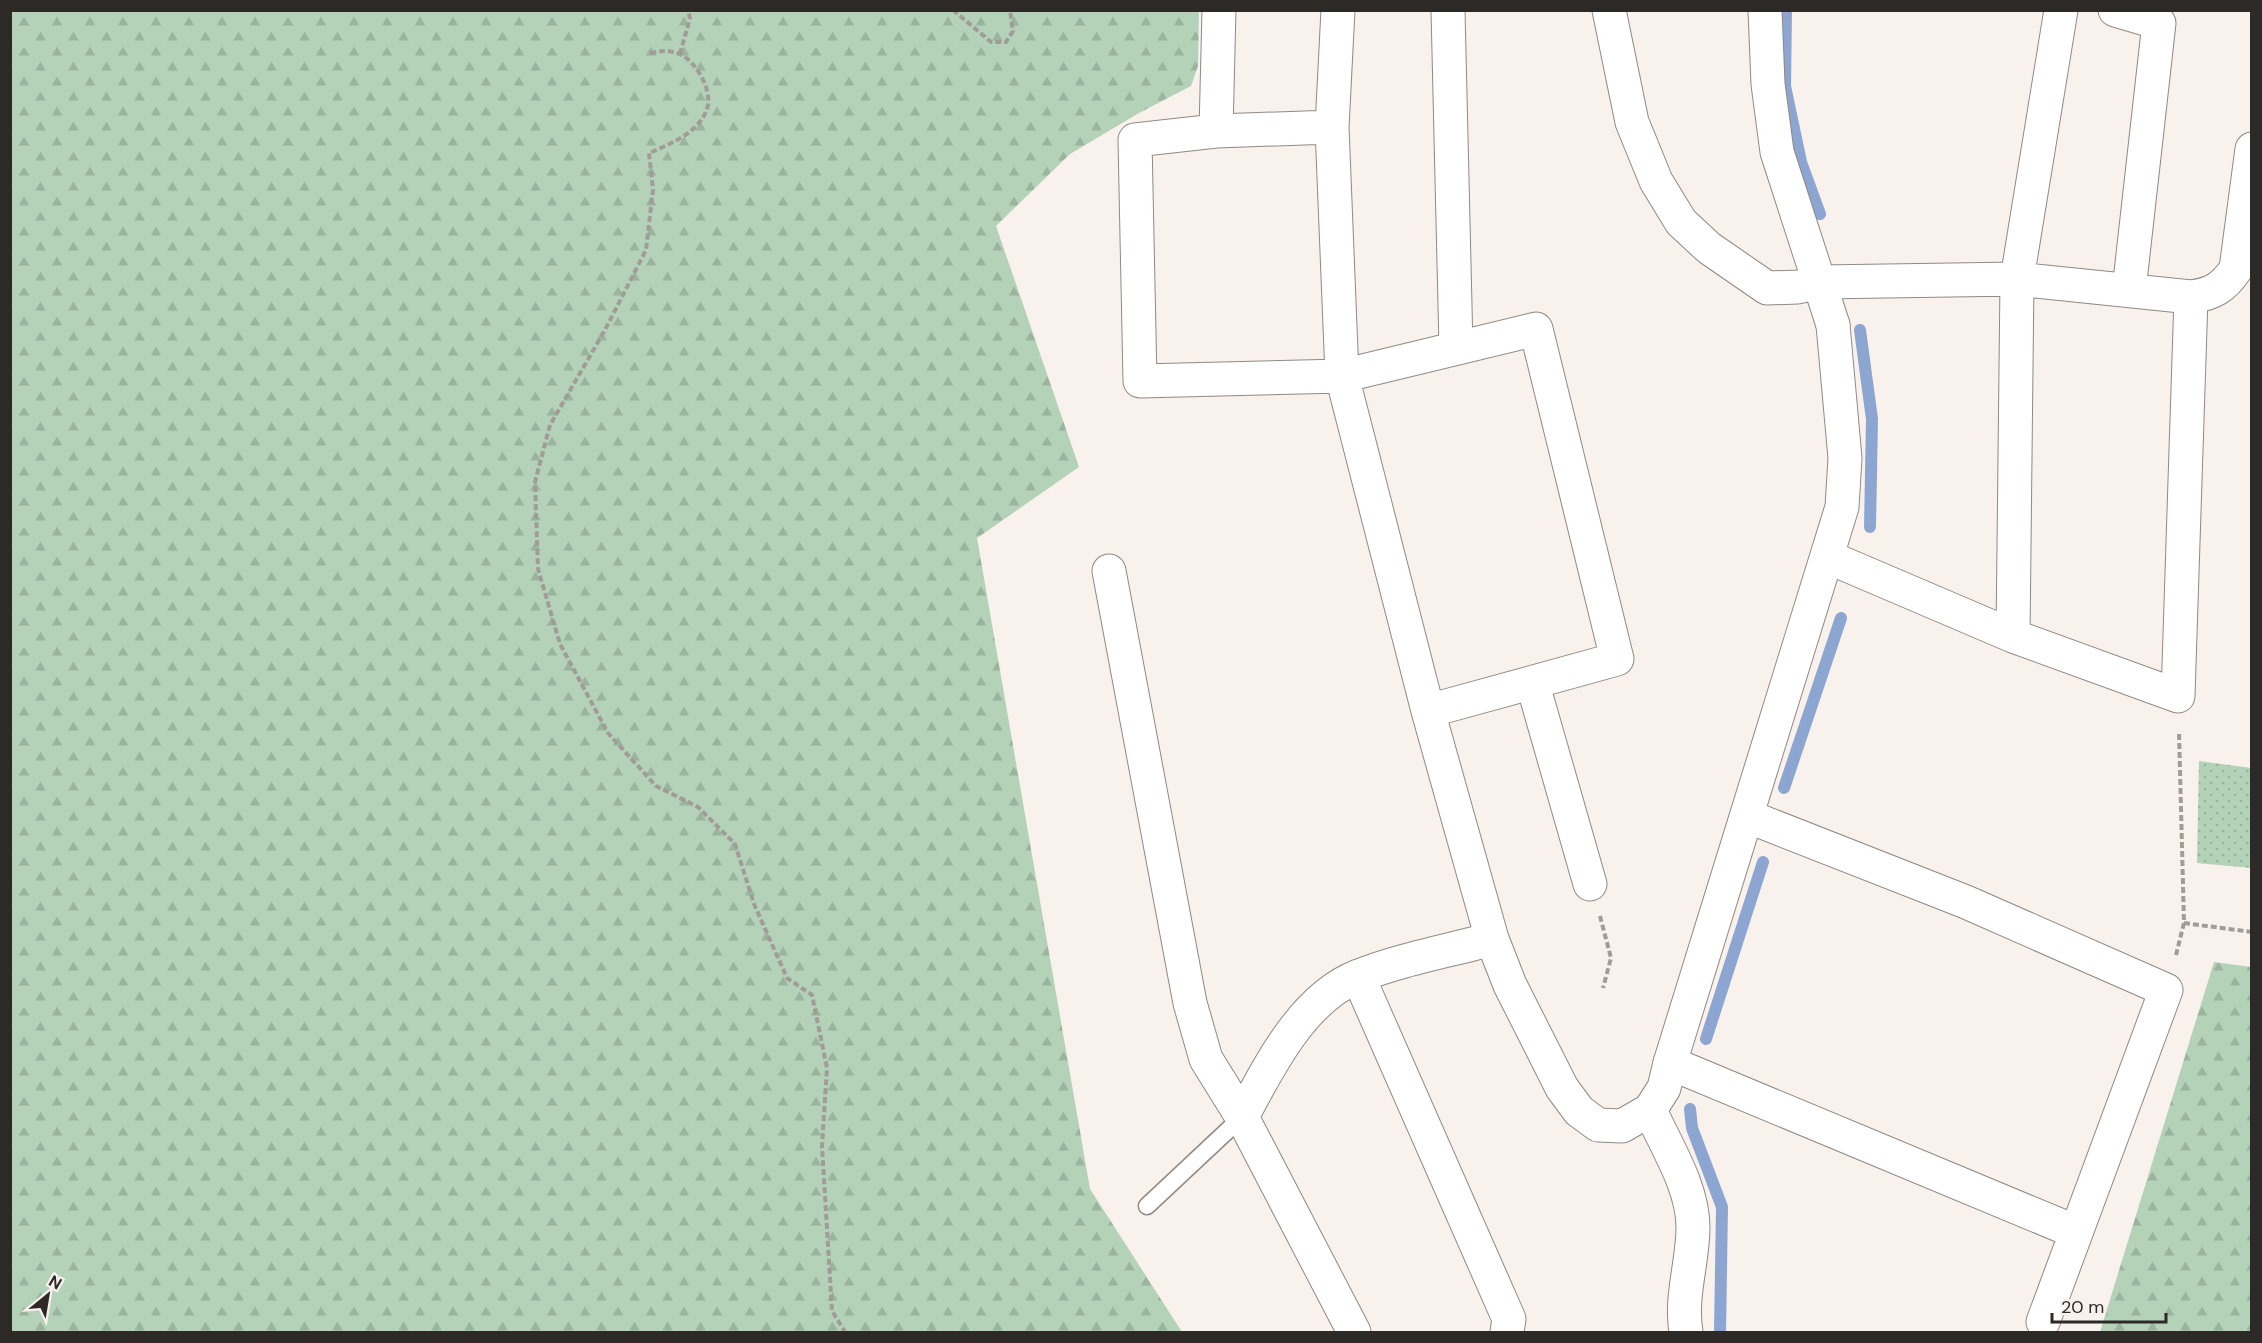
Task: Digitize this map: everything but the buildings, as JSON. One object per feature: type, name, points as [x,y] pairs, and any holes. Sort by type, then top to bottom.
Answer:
[{"type":"street","points":[[1216,131],[1218,10]]},
{"type":"street","points":[[1338,10],[1332,127],[1342,376],[1428,711],[1492,939],[1510,984],[1562,1088],[1579,1111],[1598,1125],[1622,1126],[1650,1110],[1664,1088],[1842,507],[1845,458],[1833,325],[1821,282],[1777,152],[1768,84],[1765,10]]},
{"type":"street","points":[[1448,10],[1456,348]]},
{"type":"street","points":[[1609,10],[1632,122],[1656,182],[1681,222],[1709,248],[1767,288],[1821,282],[2017,279],[2191,297],[2217,291],[2236,268],[2247,164],[2252,148]]},
{"type":"street","points":[[2013,636],[2017,279],[2061,10]]},
{"type":"street","points":[[2115,10],[2159,23],[2129,290]]},
{"type":"street","points":[[1332,127],[1216,131],[1135,140],[1140,381],[1342,376],[1536,329],[1617,659],[1533,685],[1428,711]]},
{"type":"street","points":[[1828,556],[2013,636],[2178,696],[2191,297]]},
{"type":"street","points":[[1109,571],[1190,1003],[1206,1059],[1242,1118],[1354,1332]]},
{"type":"street","points":[[1533,685],[1590,884]]},
{"type":"street","points":[[1747,816],[1966,902],[2166,990],[2043,1322]]},
{"type":"street","points":[[1242,1118],[1280,1047],[1302,1020],[1333,991],[1358,976],[1492,939]]},
{"type":"street","points":[[1358,976],[1509,1319],[1507,1332]]},
{"type":"street","points":[[1670,1063],[2076,1232]]},
{"type":"street","points":[[1650,1110],[1689,1198],[1693,1226],[1684,1293],[1686,1332]]},
{"type":"lane","points":[[1146,1206],[1242,1118]]},
{"type":"path","points":[[680,54],[690,18],[688,10]]},
{"type":"path","points":[[953,10],[991,42],[1006,42],[1013,31],[1010,10]]},
{"type":"path","points":[[650,53],[665,50],[680,54],[696,68],[705,86],[708,105],[697,124],[681,139],[649,153],[653,190],[646,250],[605,330],[550,425],[535,483],[538,569],[560,644],[608,733],[656,786],[698,807],[735,844],[754,904],[787,978],[812,995],[827,1068],[822,1146],[832,1311],[844,1332]]},
{"type":"path","points":[[2166,990],[2184,923],[2178,696]]},
{"type":"path","points":[[1590,884],[1611,958],[1603,988]]},
{"type":"path","points":[[2184,923],[2252,932]]},
{"type":"green space","points":[[10,11],[1199,11],[1198,66],[1191,86],[1139,113],[1070,154],[996,226],[1079,467],[977,538],[1090,1189],[1182,1332],[11,1332]]},
{"type":"green space","points":[[2199,761],[2251,768],[2251,868],[2197,863]]},
{"type":"green space","points":[[2214,962],[2251,967],[2251,1332],[2100,1332]]},
{"type":"waterway","points":[[1786,10],[1785,86],[1801,162],[1820,214]]},
{"type":"waterway","points":[[1860,330],[1872,419],[1870,527]]},
{"type":"waterway","points":[[1784,788],[1841,618]]},
{"type":"waterway","points":[[1706,1039],[1763,862]]},
{"type":"waterway","points":[[1690,1109],[1692,1128],[1722,1207],[1720,1332]]}]
